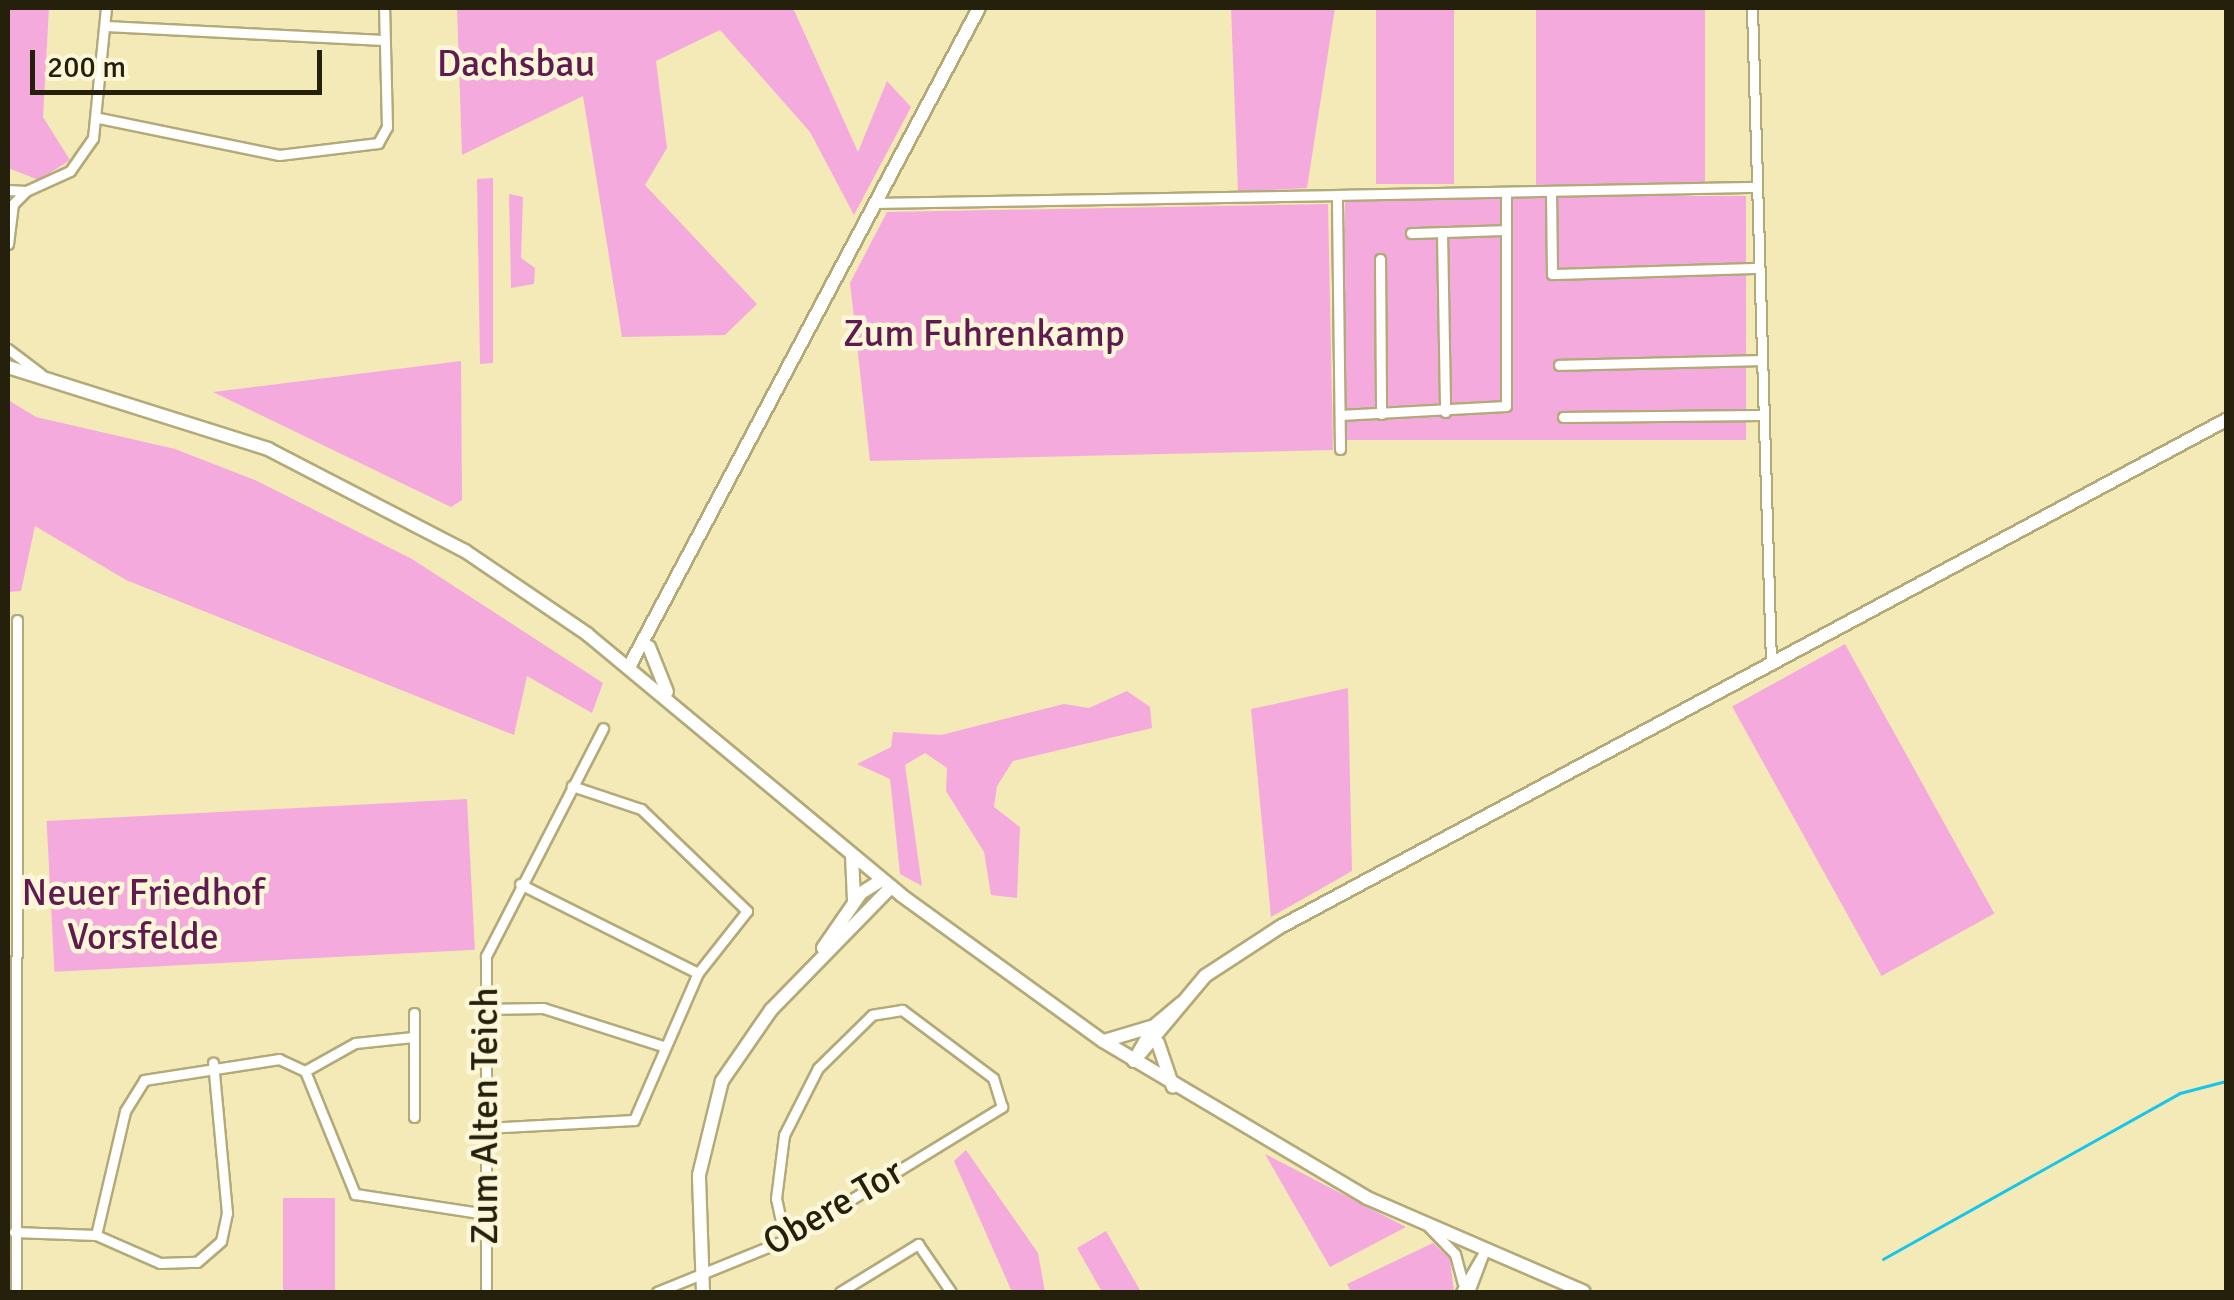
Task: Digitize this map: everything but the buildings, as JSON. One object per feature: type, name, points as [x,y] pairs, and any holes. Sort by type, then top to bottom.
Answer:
[{"type":"main road","points":[[629,667],[979,8]]},
{"type":"main road","points":[[8,366],[194,421],[340,481],[465,550],[629,667],[887,884],[1102,1041],[1174,1087],[1429,1227],[1584,1292]]},
{"type":"main road","points":[[1134,1062],[1154,1026],[1214,969],[1280,927],[2226,420]]},
{"type":"main road","points":[[629,667],[649,647],[658,617]]},
{"type":"main road","points":[[649,647],[676,706]]},
{"type":"main road","points":[[852,854],[854,901]]},
{"type":"main road","points":[[810,968],[854,901],[887,884]]},
{"type":"main road","points":[[703,1292],[699,1174],[715,1100],[736,1058],[810,968],[887,884]]},
{"type":"main road","points":[[1134,1062],[1158,1043],[1184,1001]]},
{"type":"main road","points":[[1102,1041],[1154,1026]]},
{"type":"main road","points":[[1158,1043],[1174,1087]]},
{"type":"street","points":[[9,193],[26,191],[70,170],[99,118],[106,8]]},
{"type":"street","points":[[99,118],[278,155],[369,146],[387,127],[384,8]]},
{"type":"street","points":[[1752,8],[1758,360],[1771,665]]},
{"type":"street","points":[[105,26],[384,40]]},
{"type":"street","points":[[877,203],[1756,187]]},
{"type":"street","points":[[9,193],[26,191]]},
{"type":"street","points":[[1552,191],[1552,274],[1757,268]]},
{"type":"street","points":[[1340,415],[1506,406],[1506,192]]},
{"type":"street","points":[[8,244],[9,193]]},
{"type":"street","points":[[1337,195],[1340,448]]},
{"type":"street","points":[[1411,233],[1506,230]]},
{"type":"street","points":[[1442,232],[1445,412]]},
{"type":"street","points":[[1380,259],[1381,414]]},
{"type":"street","points":[[8,349],[44,376]]},
{"type":"street","points":[[1558,365],[1758,360]]},
{"type":"street","points":[[1563,418],[1760,414]]},
{"type":"street","points":[[16,1292],[10,1182],[17,620]]},
{"type":"street","name":"Zum Alten Teich","points":[[486,1292],[482,1009],[486,956],[603,728]]},
{"type":"street","points":[[485,1128],[628,1125],[698,973],[744,922],[746,902],[640,809],[572,786]]},
{"type":"street","points":[[520,884],[698,973]]},
{"type":"street","points":[[482,1009],[543,1008],[663,1046]]},
{"type":"street","name":"Obere Tor","points":[[657,1292],[702,1277],[785,1240],[1002,1108],[984,1068],[902,1010],[878,1011],[797,1102],[777,1166],[785,1240]]},
{"type":"street","points":[[414,1013],[414,1118]]},
{"type":"street","points":[[305,1071],[355,1043],[414,1037]]},
{"type":"street","points":[[96,1235],[126,1112],[144,1080],[213,1063],[279,1059],[305,1071],[355,1194],[486,1214]]},
{"type":"street","points":[[14,1232],[96,1235],[160,1263],[197,1262],[221,1242],[224,1152],[213,1063]]},
{"type":"street","points":[[1429,1227],[1455,1254],[1462,1288]]},
{"type":"street","points":[[840,1292],[918,1244],[950,1292]]},
{"type":"street","points":[[1462,1288],[1484,1252]]},
{"type":"street","points":[[1469,1292],[1484,1252]]},
{"type":"green space","points":[[9,8],[49,8],[43,117],[70,160],[39,180],[8,168]]},
{"type":"green space","name":"Dachsbau","points":[[457,8],[793,8],[858,152],[887,81],[911,107],[854,215],[810,132],[720,30],[656,61],[667,148],[645,185],[757,304],[725,335],[622,337],[583,96],[462,155]]},
{"type":"green space","points":[[1231,8],[1335,8],[1307,188],[1238,192]]},
{"type":"green space","points":[[1376,8],[1454,8],[1454,184],[1376,184]]},
{"type":"green space","points":[[1536,8],[1705,8],[1705,185],[1536,185]]},
{"type":"green space","points":[[493,178],[493,363],[480,364],[477,179]]},
{"type":"green space","points":[[509,194],[523,197],[521,258],[535,268],[534,284],[511,288]]},
{"type":"green space","points":[[1345,196],[1746,196],[1746,440],[1345,440]]},
{"type":"green space","name":"Zum Fuhrenkamp","points":[[1328,204],[1333,450],[870,461],[850,283],[887,212]]},
{"type":"green space","points":[[461,361],[462,500],[451,507],[213,392]]},
{"type":"green space","points":[[8,400],[36,417],[175,449],[257,481],[412,559],[603,683],[592,713],[527,676],[514,735],[126,580],[35,526],[21,591],[8,592]]},
{"type":"green space","points":[[1845,644],[1994,913],[1881,976],[1732,707]]},
{"type":"green space","points":[[1348,688],[1352,871],[1271,917],[1251,709]]},
{"type":"green space","points":[[1127,691],[1150,707],[1152,728],[1013,761],[997,786],[994,807],[1020,827],[1017,898],[991,895],[984,852],[946,791],[947,768],[925,753],[905,765],[922,886],[900,874],[890,779],[857,764],[891,747],[893,732],[941,735],[1064,704],[1089,708]]},
{"type":"green space","name":"Neuer Friedhof Vorsfelde","points":[[467,799],[475,950],[54,972],[47,821]]},
{"type":"green space","points":[[966,1150],[1038,1253],[1045,1292],[1012,1292],[954,1161]]},
{"type":"green space","points":[[1265,1154],[1406,1227],[1330,1267]]},
{"type":"green space","points":[[283,1198],[335,1198],[335,1292],[283,1292]]},
{"type":"green space","points":[[1106,1231],[1141,1292],[1102,1292],[1077,1248]]},
{"type":"green space","points":[[1433,1243],[1450,1259],[1454,1292],[1351,1292],[1347,1284]]},
{"type":"waterway","points":[[1883,1259],[2180,1093],[2226,1081]]}]
